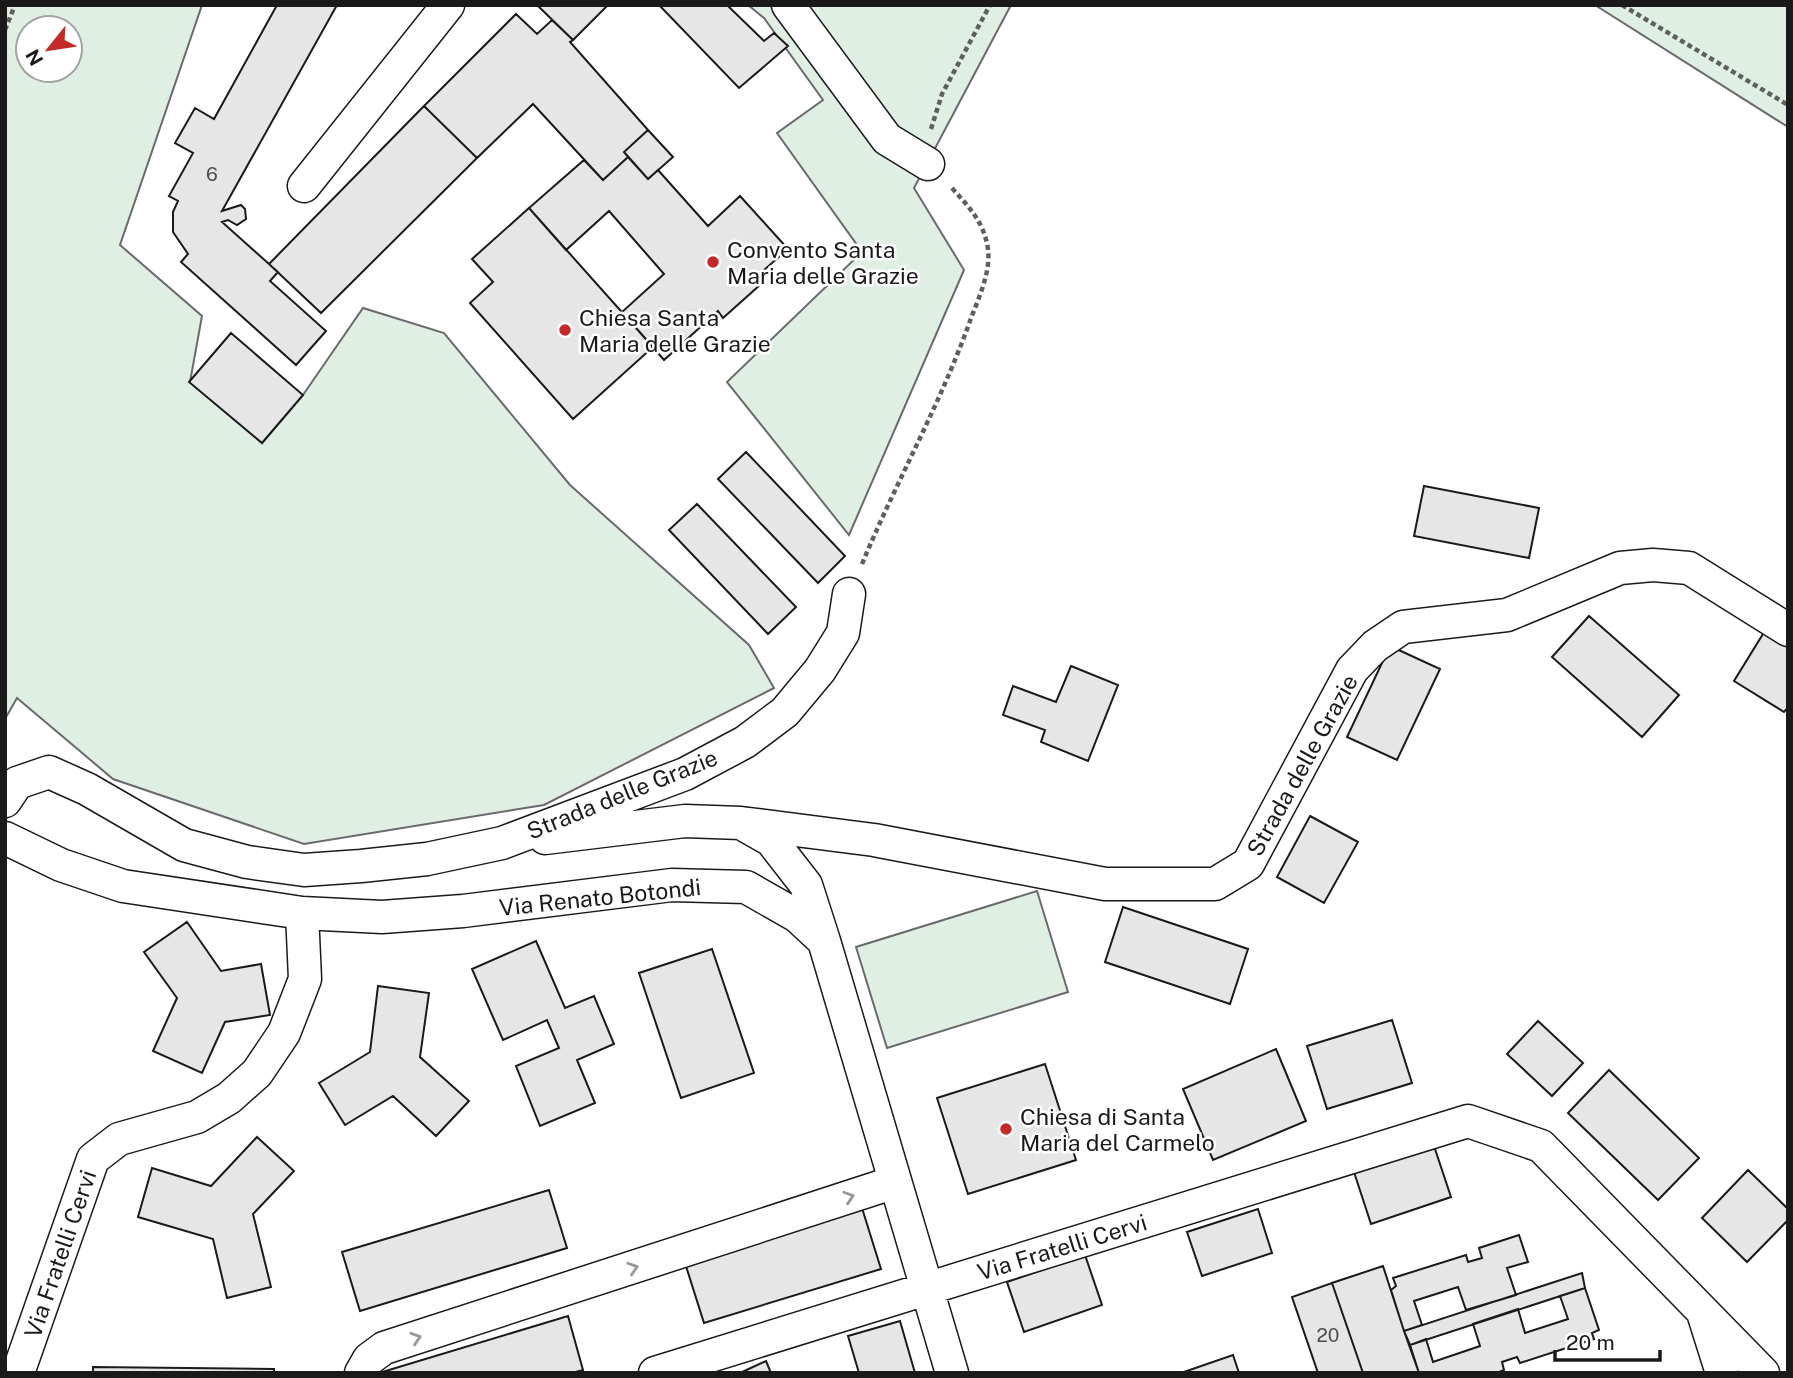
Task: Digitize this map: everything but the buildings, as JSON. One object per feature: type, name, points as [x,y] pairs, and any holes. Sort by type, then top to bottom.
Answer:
[{"type":"street","points":[[304,186],[448,5]]},
{"type":"street","points":[[789,5],[887,139],[928,164]]},
{"type":"street","name":"Strada delle Grazie","points":[[5,801],[16,783],[49,772],[87,789],[184,845],[247,862],[304,870],[427,859],[502,843],[685,821],[741,823],[874,840],[1105,884],[1215,884],[1248,864],[1352,670],[1375,646],[1403,627],[1507,615],[1620,568],[1653,565],[1689,568],[1788,630]]},
{"type":"street","name":"Strada delle Grazie","points":[[502,843],[685,774],[744,742],[785,712],[820,670],[843,633],[849,594]]},
{"type":"street","name":"Strada delle Grazie","points":[[741,823],[771,840],[806,885],[824,942]]},
{"type":"street","name":"Via Renato Botondi","points":[[5,838],[61,865],[123,886],[302,913],[382,917],[463,911],[671,886],[746,887],[797,916],[824,942],[952,1373]]},
{"type":"street","name":"Via Fratelli Cervi","points":[[18,1373],[93,1159],[119,1139],[197,1117],[229,1098],[257,1073],[284,1033],[305,979],[302,913]]},
{"type":"street","name":"Via Fratelli Cervi","points":[[655,1373],[1468,1121],[1541,1146],[1700,1305]]},
{"type":"street","points":[[360,1373],[369,1359],[384,1348],[895,1182]]},
{"type":"street","points":[[1700,1305],[1722,1373]]},
{"type":"street","points":[[1700,1305],[1763,1373]]},
{"type":"path","points":[[5,30],[15,5]]},
{"type":"path","points":[[849,594],[925,431],[985,281],[988,252],[982,222],[928,164],[926,143],[943,94],[990,5]]},
{"type":"path","points":[[1624,6],[1788,105]]},
{"type":"green space","points":[[5,5],[202,5],[120,245],[202,316],[190,382],[262,443],[303,395],[363,308],[444,333],[570,485],[749,645],[774,688],[544,805],[304,844],[113,779],[17,698],[5,719]]},
{"type":"green space","points":[[748,5],[1011,5],[914,188],[964,270],[849,535],[727,382],[862,252],[777,133],[823,100],[764,18]]},
{"type":"green space","points":[[1595,5],[1788,5],[1788,127]]},
{"type":"green space","points":[[1037,891],[1068,992],[887,1048],[856,947]]},
{"type":"place","name":"Convento Santa Maria delle Grazie","points":[[713,262]]},
{"type":"place","name":"Chiesa Santa Maria delle Grazie","points":[[565,330]]},
{"type":"place","name":"Chiesa di Santa Maria del Carmelo","points":[[1006,1129]]}]
